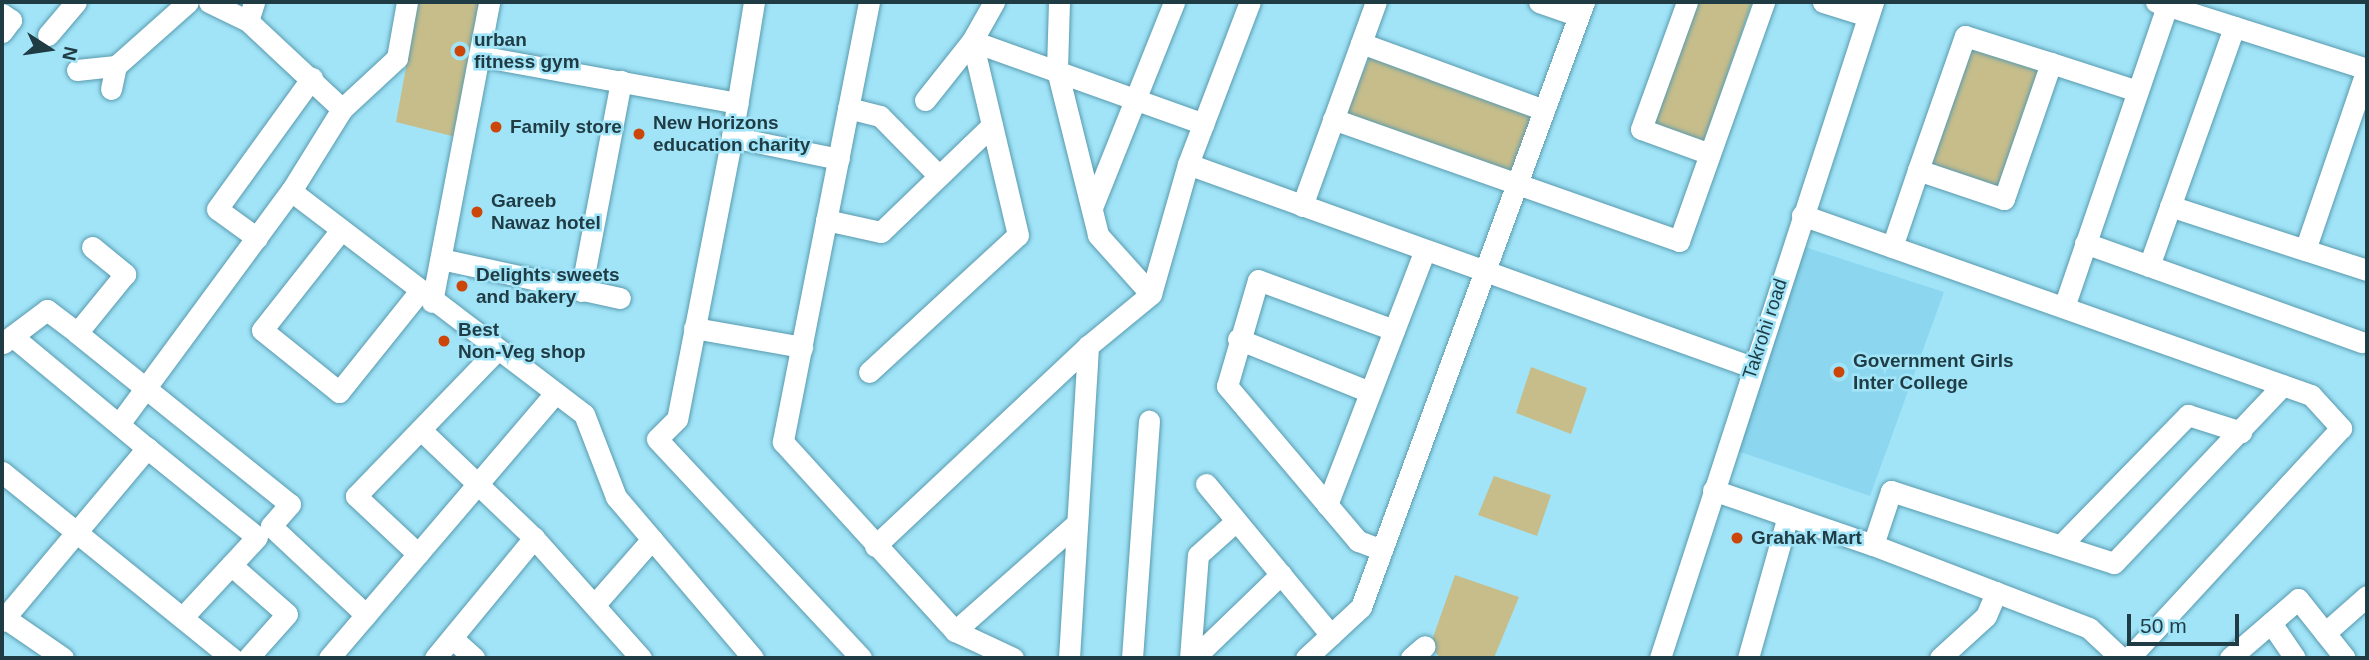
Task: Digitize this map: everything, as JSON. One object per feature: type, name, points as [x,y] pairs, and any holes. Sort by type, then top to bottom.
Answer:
[{"type":"street","points":[[48,35],[76,2]]},
{"type":"street","points":[[77,70],[116,66],[188,2]]},
{"type":"street","points":[[209,2],[251,11],[342,109]]},
{"type":"street","points":[[119,424],[291,191],[342,109],[397,58],[407,2]]},
{"type":"street","points":[[341,230],[262,330],[339,392],[426,297],[441,259],[489,2]]},
{"type":"street","points":[[754,2],[733,138],[677,419],[657,439],[860,658]]},
{"type":"street","points":[[925,100],[972,41],[994,2]]},
{"type":"street","points":[[1059,2],[1057,70],[1093,205],[1098,234],[1151,294]]},
{"type":"street","points":[[1093,205],[1138,100],[1174,2]]},
{"type":"street","points":[[875,546],[1088,346],[1151,294],[1188,164],[1250,2]]},
{"type":"street","points":[[1302,205],[1376,2]]},
{"type":"street","points":[[1306,658],[1361,607],[1581,9],[1539,2]]},
{"type":"street","points":[[1687,2],[1641,129],[1710,154]]},
{"type":"street","points":[[1333,119],[1679,241],[1764,2]]},
{"type":"street","points":[[1822,2],[1870,9]]},
{"type":"street","points":[[865,3],[839,159],[783,442],[875,546],[956,631],[1013,658]]},
{"type":"street","points":[[2064,307],[2137,91],[2161,4],[2367,69],[2305,250]]},
{"type":"street","name":"Takrohi road","points":[[1665,657],[1713,490],[1870,9]]},
{"type":"street","points":[[2,14],[11,20],[2,32]]},
{"type":"street","points":[[2149,266],[2234,27]]},
{"type":"street","points":[[1892,247],[1965,36],[2137,91]]},
{"type":"street","points":[[972,41],[1203,124]]},
{"type":"street","points":[[869,372],[1018,235],[972,41]]},
{"type":"street","points":[[1361,43],[1544,110]]},
{"type":"street","points":[[479,57],[738,103]]},
{"type":"street","points":[[1918,170],[2004,199],[2051,63]]},
{"type":"street","points":[[111,89],[116,66]]},
{"type":"street","points":[[257,238],[217,209],[277,132],[274,126],[312,78]]},
{"type":"street","points":[[581,290],[621,81]]},
{"type":"street","points":[[848,108],[880,116],[939,176]]},
{"type":"street","points":[[827,220],[881,232],[992,125]]},
{"type":"street","points":[[733,138],[839,159]]},
{"type":"street","points":[[1188,164],[1752,368]]},
{"type":"street","points":[[291,191],[426,297],[584,414],[616,497],[753,658]]},
{"type":"street","points":[[2170,206],[2367,270]]},
{"type":"street","points":[[1802,215],[2311,395],[2341,428],[2129,658]]},
{"type":"street","points":[[2085,243],[2362,342]]},
{"type":"street","points":[[77,333],[125,274],[92,247]]},
{"type":"street","points":[[1326,505],[1425,250]]},
{"type":"street","points":[[441,259],[620,298]]},
{"type":"street","points":[[1382,550],[1358,541],[1227,386],[1238,339],[1258,280],[1394,330]]},
{"type":"street","points":[[182,618],[231,565],[264,532],[290,504],[149,386],[47,310],[7,340],[119,424],[146,448],[264,532],[366,615]]},
{"type":"street","points":[[694,328],[802,347]]},
{"type":"street","points":[[1238,339],[1370,392]]},
{"type":"street","points":[[1069,658],[1088,346]]},
{"type":"street","points":[[418,554],[356,496],[497,350]]},
{"type":"street","points":[[1873,545],[1891,491],[2114,564],[2283,385]]},
{"type":"street","points":[[329,658],[555,393]]},
{"type":"street","points":[[2061,545],[2188,415],[2241,432]]},
{"type":"street","points":[[1132,658],[1149,421]]},
{"type":"street","points":[[421,430],[476,486],[534,538],[596,603],[641,658]]},
{"type":"street","points":[[63,658],[3,618],[146,448]]},
{"type":"street","points":[[2,472],[232,658]]},
{"type":"street","points":[[1206,484],[1331,635]]},
{"type":"street","points":[[1713,490],[1873,545],[2089,628],[2121,658]]},
{"type":"street","points":[[1748,658],[1788,516]]},
{"type":"street","points":[[1192,658],[1198,555],[1236,520]]},
{"type":"street","points":[[956,631],[1077,523]]},
{"type":"street","points":[[435,658],[534,538]]},
{"type":"street","points":[[596,603],[652,539]]},
{"type":"street","points":[[231,565],[287,614],[248,658]]},
{"type":"street","points":[[1192,658],[1281,574]]},
{"type":"street","points":[[1940,658],[1986,616],[1996,592]]},
{"type":"street","points":[[2325,633],[2367,596]]},
{"type":"street","points":[[2230,658],[2298,599],[2345,658]]},
{"type":"street","points":[[2271,623],[2295,658]]},
{"type":"street","points":[[452,638],[474,658]]},
{"type":"shaded area","points":[[418,2],[484,2],[460,138],[396,122]]},
{"type":"shaded area","points":[[1695,2],[1752,2],[1704,142],[1650,126]]},
{"type":"shaded area","points":[[1970,43],[2042,66],[2001,192],[1927,166]]},
{"type":"shaded area","points":[[1371,54],[1534,114],[1512,174],[1344,116]]},
{"type":"shaded area","name":"Government Girls Inter College","points":[[1805,247],[1944,292],[1870,496],[1737,451]]},
{"type":"shaded area","points":[[1531,367],[1587,388],[1571,434],[1516,413]]},
{"type":"shaded area","points":[[1494,476],[1551,495],[1537,536],[1478,515]]},
{"type":"shaded area","points":[[1455,575],[1519,597],[1494,658],[1440,658],[1430,646]]},
{"type":"place","name":"urban fitness gym","points":[[460,51]]},
{"type":"place","name":"Family store","points":[[496,127]]},
{"type":"place","name":"New Horizons education charity","points":[[639,134]]},
{"type":"place","name":"Gareeb Nawaz hotel","points":[[477,212]]},
{"type":"place","name":"Delights sweets and bakery","points":[[462,286]]},
{"type":"place","name":"Best Non-Veg shop","points":[[444,341]]},
{"type":"place","name":"Government Girls Inter College","points":[[1839,372]]},
{"type":"place","name":"Grahak Mart","points":[[1737,538]]}]
